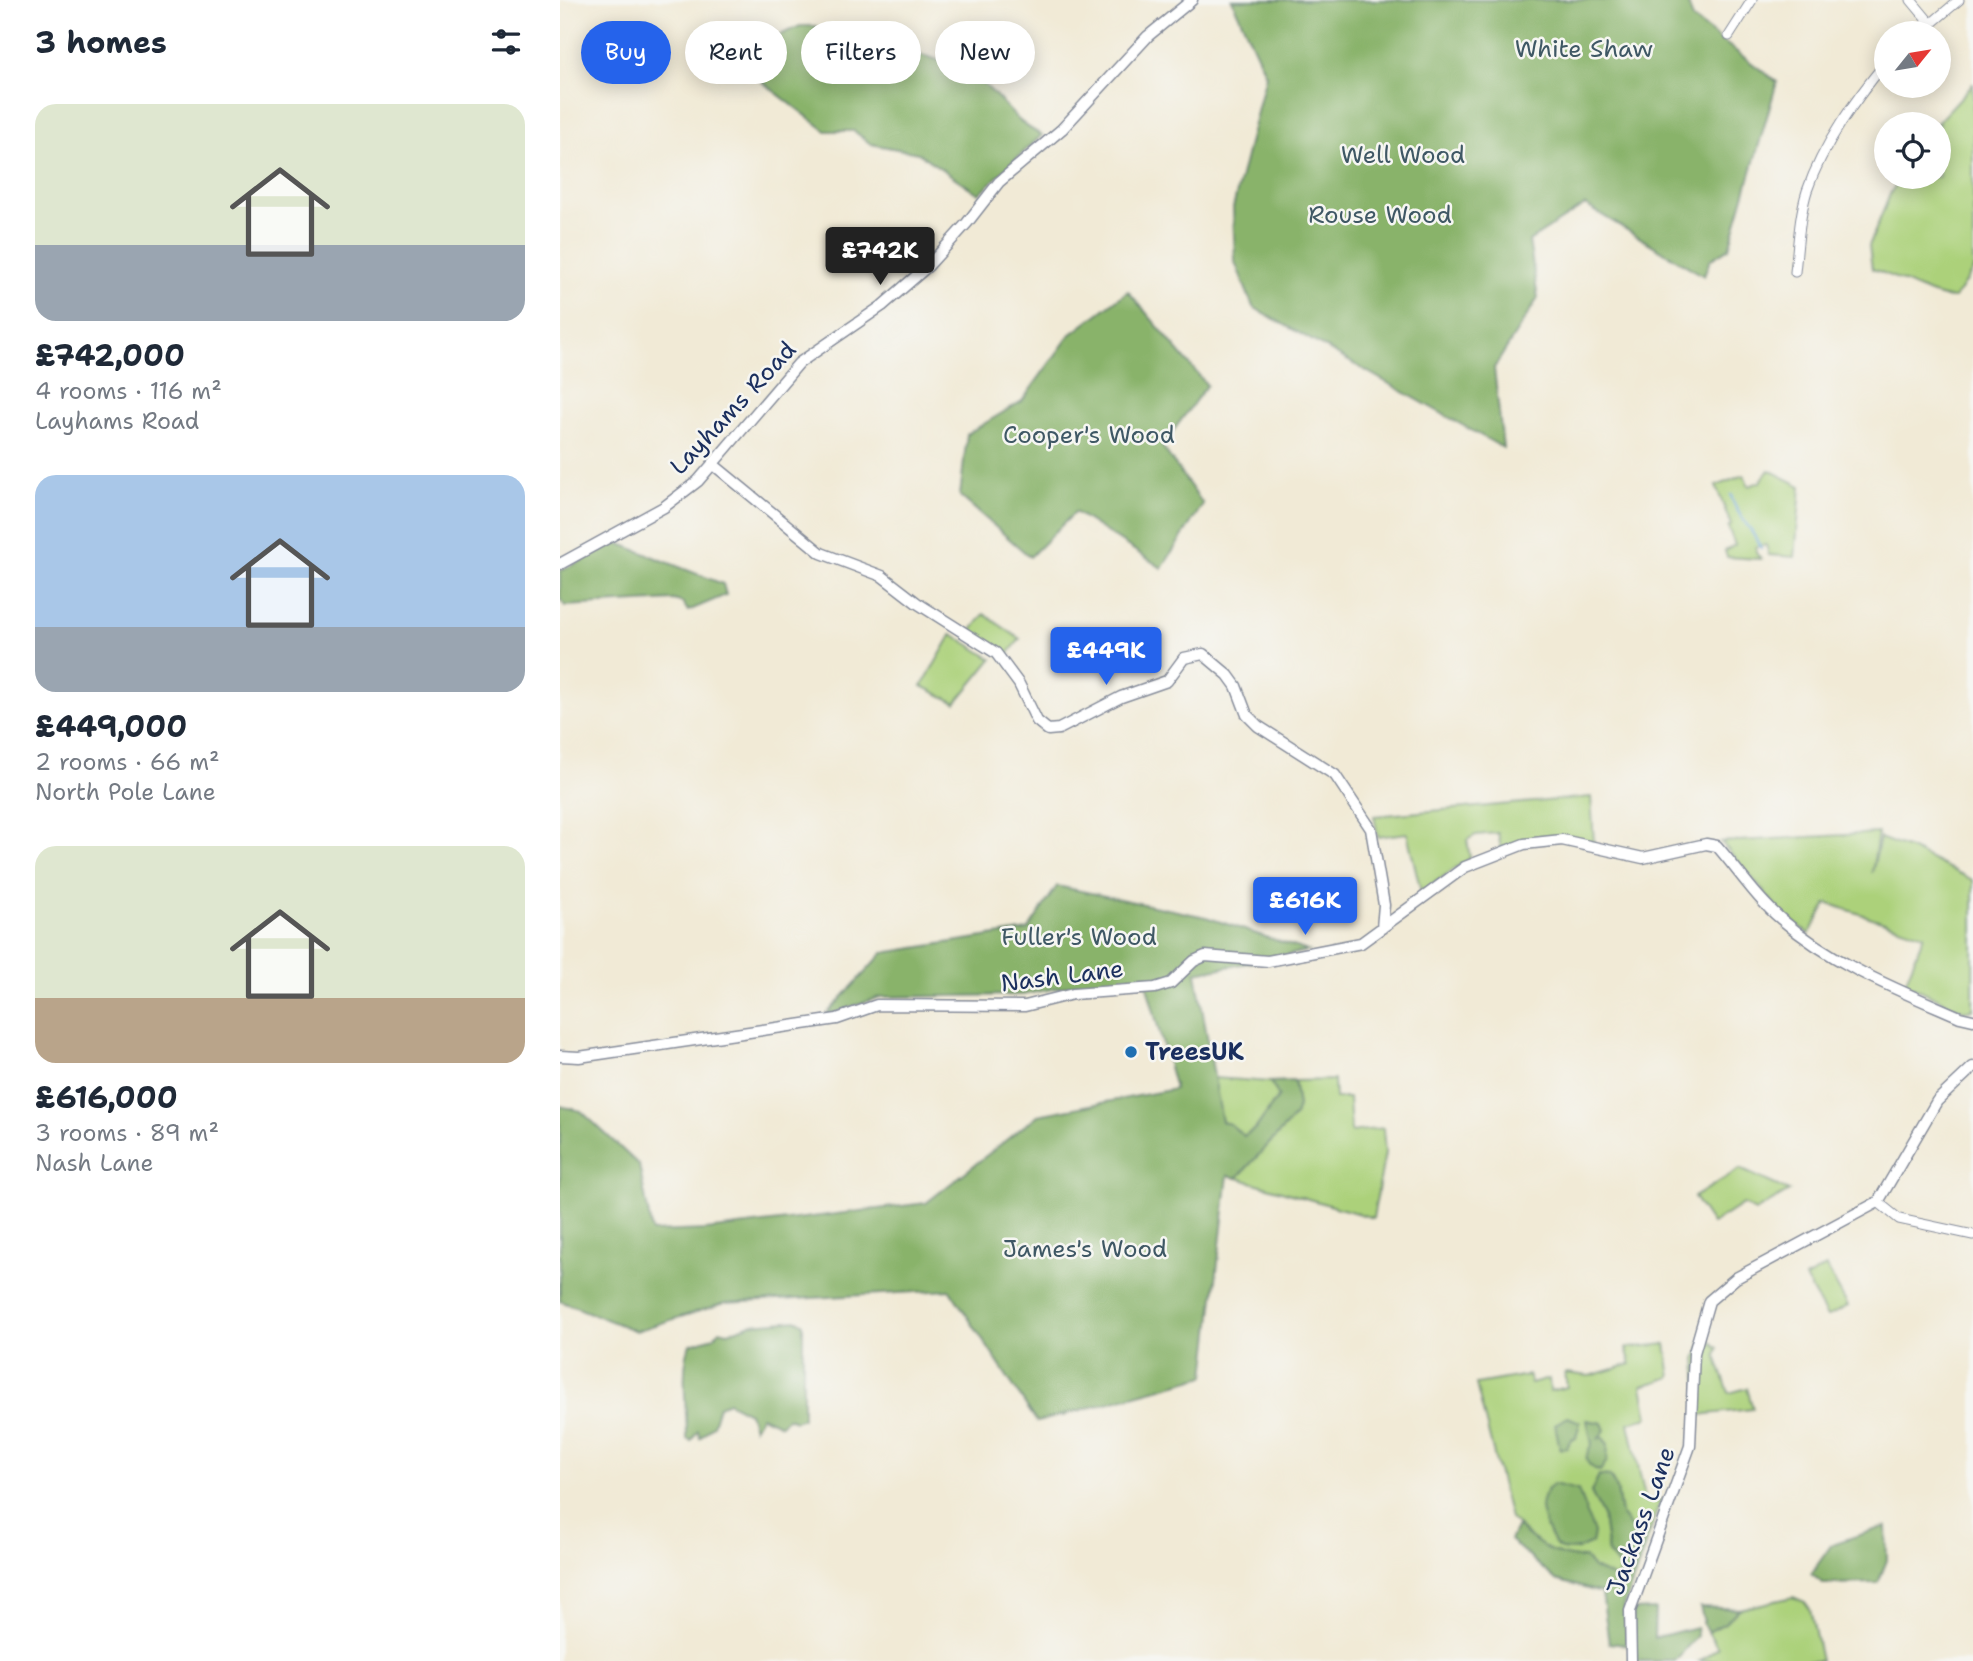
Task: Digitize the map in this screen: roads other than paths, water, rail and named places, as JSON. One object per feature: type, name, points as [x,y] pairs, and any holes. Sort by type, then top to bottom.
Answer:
[{"type":"street","name":"Layhams Road","points":[[560,564],[670,503],[714,465],[799,363],[881,306],[929,265],[963,228],[999,182],[1062,129],[1151,33],[1192,0]]},
{"type":"street","points":[[1729,36],[1752,0]]},
{"type":"street","points":[[1911,0],[1928,21]]},
{"type":"street","points":[[1934,21],[1959,0]]},
{"type":"street","points":[[1795,272],[1806,194],[1815,170],[1850,110],[1874,78]]},
{"type":"street","points":[[714,465],[821,553],[882,576],[996,653],[1019,684],[1037,721],[1048,730],[1059,729],[1121,697],[1167,681],[1184,657],[1203,654],[1228,675],[1236,686],[1247,715],[1258,726],[1327,769],[1350,796],[1371,829],[1384,905],[1382,928]]},
{"type":"street","name":"Nash Lane","points":[[560,1056],[579,1057],[837,1019],[877,1005],[1025,1006],[1073,994],[1155,988],[1171,983],[1194,961],[1205,957],[1268,961],[1361,943],[1465,867],[1524,844],[1562,840],[1643,858],[1706,844],[1717,846],[1779,918],[1828,955],[1877,981],[1960,1017],[1973,1020]]},
{"type":"street","points":[[1384,905],[1403,912]]},
{"type":"street","points":[[1973,1067],[1937,1101],[1878,1202],[1899,1219],[1973,1235]]},
{"type":"street","name":"Jackass Lane","points":[[1631,1661],[1630,1611],[1690,1446],[1694,1353],[1709,1301],[1736,1279],[1878,1202]]},
{"type":"waterway","points":[[1731,495],[1761,548]]},
{"type":"place","name":"TreesUK","points":[[1131,1052]]},
{"type":"park label","name":"White Shaw","points":[[1584,49]]},
{"type":"park label","name":"Well Wood","points":[[1403,155]]},
{"type":"park label","name":"Rouse Wood","points":[[1380,215]]},
{"type":"park label","name":"Cooper's Wood","points":[[1089,435]]},
{"type":"park label","name":"Fuller's Wood","points":[[1079,937]]},
{"type":"park label","name":"James's Wood","points":[[1085,1249]]}]
